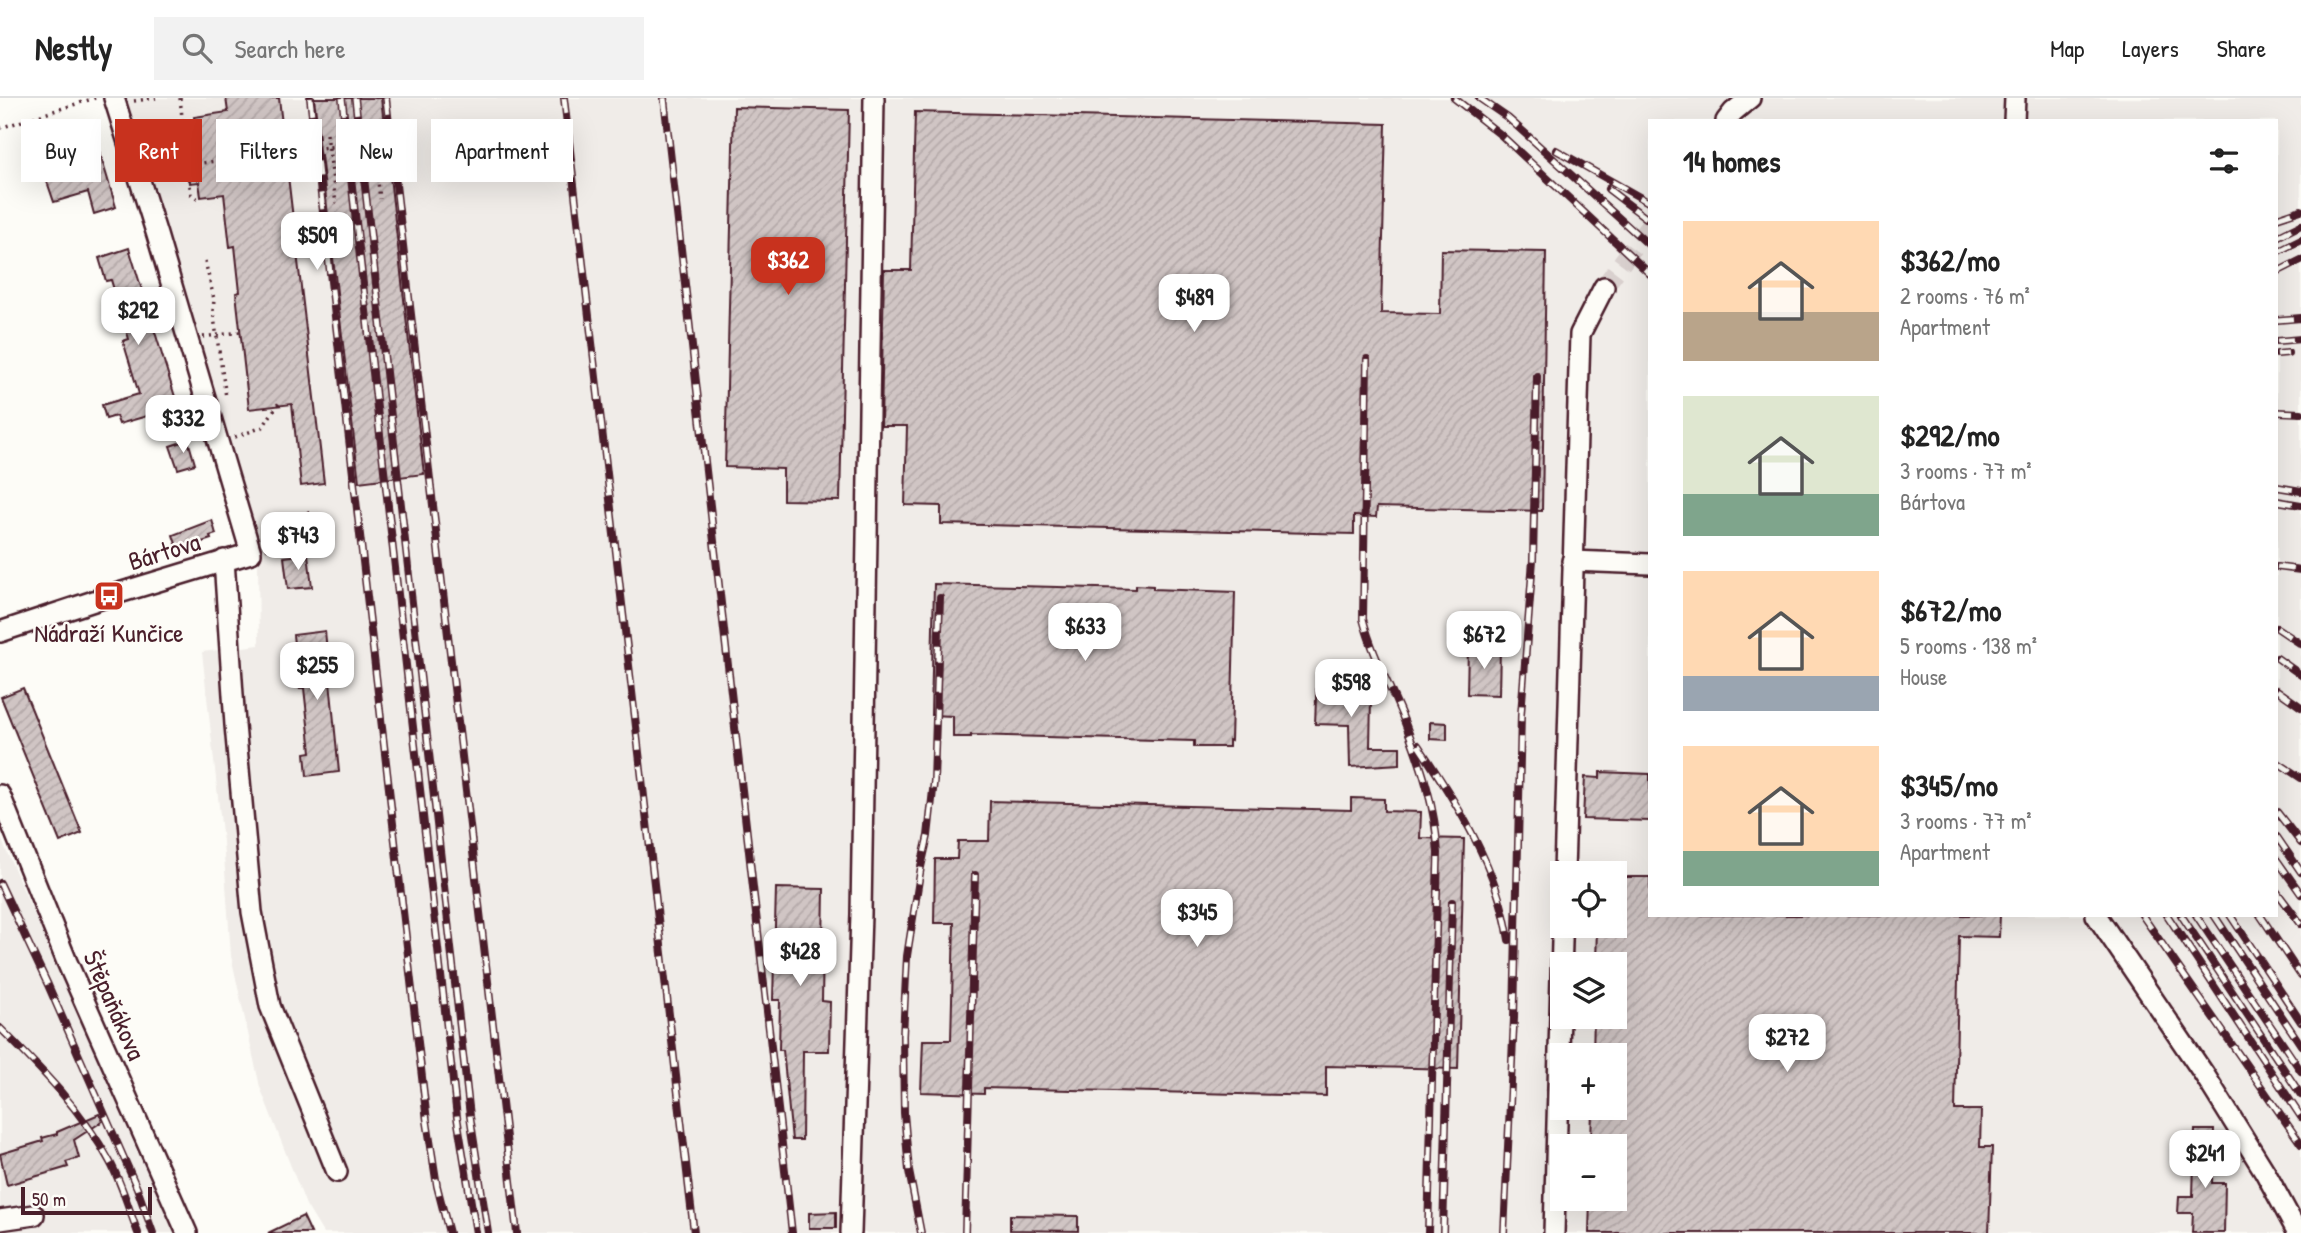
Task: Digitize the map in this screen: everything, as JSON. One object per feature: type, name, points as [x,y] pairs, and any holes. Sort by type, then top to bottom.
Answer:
[{"type":"street","points":[[114,98],[251,553]]},
{"type":"street","points":[[851,1233],[861,914],[874,98]]},
{"type":"street","points":[[1728,119],[1750,98]]},
{"type":"street","points":[[2014,119],[2015,98]]},
{"type":"street","points":[[1564,861],[1580,334],[1604,288]]},
{"type":"street","name":"Bártova","points":[[0,632],[251,553]]},
{"type":"street","points":[[224,560],[235,725],[252,912],[270,1006],[337,1172]]},
{"type":"street","points":[[1572,561],[1648,564]]},
{"type":"street","name":"Štěpaňákova","points":[[0,795],[67,962],[187,1233]]},
{"type":"street","points":[[2097,917],[2204,1074],[2265,1172],[2298,1233]]},
{"type":"street","points":[[1554,1233],[1562,938]]},
{"type":"street","points":[[0,1220],[34,1215]]},
{"type":"path","points":[[0,128],[95,98]]},
{"type":"path","points":[[143,100],[156,98]]},
{"type":"path","points":[[180,98],[182,119]]},
{"type":"path","points":[[327,134],[336,204]]},
{"type":"path","points":[[322,147],[336,145]]},
{"type":"path","points":[[189,182],[191,194],[198,199]]},
{"type":"path","points":[[378,182],[380,199]]},
{"type":"path","points":[[205,261],[214,299],[213,311],[226,402]]},
{"type":"path","points":[[188,341],[240,332]]},
{"type":"path","points":[[230,431],[232,438],[262,427],[280,401]]},
{"type":"path","points":[[251,553],[256,557],[281,536],[303,523],[310,509]]},
{"type":"shaded area","points":[[124,98],[2301,98],[2301,1233],[323,1233],[306,1205],[260,1087],[231,956],[223,842],[202,652],[259,645],[258,565],[231,442],[150,182],[202,182],[202,119],[131,119]]},
{"type":"shaded area","points":[[0,836],[134,1144],[175,1233],[0,1233]]},
{"type":"building","points":[[226,98],[279,98],[281,119],[216,119],[216,182],[289,182],[324,483],[301,486],[292,404],[249,409],[236,293],[240,292],[235,246],[230,247],[224,194],[201,197],[199,182],[202,182],[202,119],[194,117],[228,112]]},
{"type":"building","points":[[314,98],[381,98],[383,119],[336,119],[336,182],[391,182],[424,474],[359,482],[322,164],[322,119],[317,119]]},
{"type":"building","points":[[734,107],[849,110],[840,501],[783,500],[783,469],[725,467]]},
{"type":"building","points":[[915,112],[1386,124],[1381,313],[1440,314],[1441,250],[1546,252],[1542,511],[1377,507],[1376,517],[1354,516],[1354,534],[941,524],[941,506],[905,505],[907,426],[881,426],[884,270],[911,270]]},
{"type":"building","points":[[101,156],[116,207],[94,214],[88,192],[54,202],[47,182],[101,182]]},
{"type":"building","points":[[129,248],[180,413],[156,420],[154,414],[119,424],[116,416],[106,419],[102,405],[139,394],[123,341],[129,339],[111,280],[106,281],[99,258]]},
{"type":"building","points":[[188,440],[195,464],[178,469],[170,446]]},
{"type":"building","points":[[212,520],[216,534],[210,536],[211,539],[178,550],[173,535]]},
{"type":"building","points":[[308,554],[312,587],[288,589],[284,557]]},
{"type":"building","points":[[934,584],[1136,589],[1136,585],[1153,586],[1153,589],[1235,592],[1229,747],[1194,747],[1194,741],[971,735],[953,737],[953,716],[931,715]]},
{"type":"building","points":[[325,631],[339,772],[307,776],[305,753],[311,752],[304,688],[299,688],[293,635]]},
{"type":"building","points":[[1468,647],[1500,647],[1499,695],[1467,694]]},
{"type":"building","points":[[1317,674],[1359,675],[1358,698],[1371,699],[1370,747],[1400,747],[1400,764],[1350,767],[1349,725],[1315,724]]},
{"type":"building","points":[[23,688],[82,833],[60,842],[1,697]]},
{"type":"building","points":[[1430,722],[1447,723],[1447,740],[1430,739]]},
{"type":"building","points":[[1600,772],[1648,774],[1648,821],[1583,819],[1585,777],[1600,778]]},
{"type":"building","points":[[1351,798],[1384,799],[1384,811],[1421,812],[1420,838],[1464,839],[1458,1069],[1326,1066],[1326,1096],[984,1088],[984,1094],[921,1092],[923,1040],[951,1040],[954,923],[934,923],[935,859],[957,859],[958,841],[989,841],[990,801],[1351,810]]},
{"type":"building","points":[[1627,877],[1648,877],[1648,917],[2000,917],[1999,937],[1959,936],[1955,1110],[1981,1110],[1980,1147],[1992,1147],[1989,1233],[1589,1233],[1590,1211],[1627,1211],[1627,1134],[1591,1134],[1592,1120],[1627,1120],[1627,1043],[1593,1043],[1594,1029],[1627,1029],[1627,952],[1596,952],[1597,938],[1627,938]]},
{"type":"building","points":[[776,888],[824,889],[822,1001],[830,1002],[829,1051],[803,1051],[802,1140],[792,1140],[783,1050],[779,1050],[780,1000],[773,1000]]},
{"type":"building","points":[[99,1114],[103,1121],[74,1140],[79,1158],[66,1162],[68,1167],[7,1185],[0,1154],[43,1141],[42,1138],[57,1134]]},
{"type":"building","points":[[2195,1130],[2214,1130],[2212,1183],[2225,1183],[2224,1233],[2192,1233],[2193,1213],[2178,1213],[2179,1196],[2193,1196]]},
{"type":"building","points":[[836,1212],[836,1228],[809,1228],[809,1213]]},
{"type":"building","points":[[1010,1215],[1078,1216],[1078,1231],[1010,1230]]},
{"type":"building","points":[[303,1216],[311,1233],[268,1233]]},
{"type":"tunnel","points":[[1604,287],[1648,228]]},
{"type":"railway","points":[[310,98],[427,1121],[437,1186],[449,1233]]},
{"type":"railway","points":[[342,98],[457,1117],[476,1233]]},
{"type":"railway","points":[[355,98],[470,1116],[488,1233]]},
{"type":"railway","points":[[386,98],[517,1233]]},
{"type":"railway","points":[[564,98],[694,1233]]},
{"type":"railway","points":[[664,98],[792,1233]]},
{"type":"railway","points":[[1454,98],[1501,135],[1648,272]]},
{"type":"railway","points":[[1479,98],[1508,118],[1648,244]]},
{"type":"railway","points":[[1556,150],[1648,202]]},
{"type":"railway","points":[[1608,189],[1648,219]]},
{"type":"railway","points":[[2278,218],[2301,210]]},
{"type":"railway","points":[[2278,236],[2301,225]]},
{"type":"railway","points":[[2278,252],[2301,240]]},
{"type":"railway","points":[[2278,272],[2301,260]]},
{"type":"railway","points":[[2278,320],[2301,318]]},
{"type":"railway","points":[[2278,341],[2301,339]]},
{"type":"railway","points":[[2278,354],[2288,353]]},
{"type":"railway","points":[[1367,359],[1363,619],[1422,771],[1431,803],[1438,853],[1428,1233]]},
{"type":"railway","points":[[1504,1233],[1514,1018],[1521,714],[1533,560],[1537,376]]},
{"type":"railway","points":[[2278,412],[2301,413]]},
{"type":"railway","points":[[2278,487],[2301,491]]},
{"type":"railway","points":[[2278,501],[2301,505]]},
{"type":"railway","points":[[2278,567],[2301,570]]},
{"type":"railway","points":[[921,1233],[909,1171],[904,1113],[903,1036],[907,956],[928,836],[934,781],[940,598]]},
{"type":"railway","points":[[2278,629],[2301,644]]},
{"type":"railway","points":[[2278,659],[2301,675]]},
{"type":"railway","points":[[2278,691],[2301,707]]},
{"type":"railway","points":[[1418,745],[1448,791],[1486,862],[1504,913],[1509,940]]},
{"type":"railway","points":[[2278,763],[2301,778]]},
{"type":"railway","points":[[2278,813],[2301,843]]},
{"type":"railway","points":[[2278,838],[2301,872]]},
{"type":"railway","points":[[2278,861],[2301,894]]},
{"type":"railway","points":[[965,1233],[975,875]]},
{"type":"railway","points":[[0,883],[137,1188],[153,1233]]},
{"type":"railway","points":[[2278,893],[2301,924]]},
{"type":"railway","points":[[1443,1233],[1452,902]]},
{"type":"railway","points":[[2143,917],[2301,1144]]},
{"type":"railway","points":[[2168,917],[2301,1117]]},
{"type":"railway","points":[[2182,917],[2301,1095]]},
{"type":"railway","points":[[2197,917],[2301,1071]]},
{"type":"railway","points":[[2215,917],[2301,1045]]},
{"type":"railway","points":[[2231,917],[2301,1022]]},
{"type":"railway","points":[[2261,917],[2301,976]]},
{"type":"railway","points":[[0,1028],[45,1075],[87,1125],[114,1170],[138,1233]]},
{"type":"place","name":"Nádraží Kunčice","points":[[109,596]]}]
